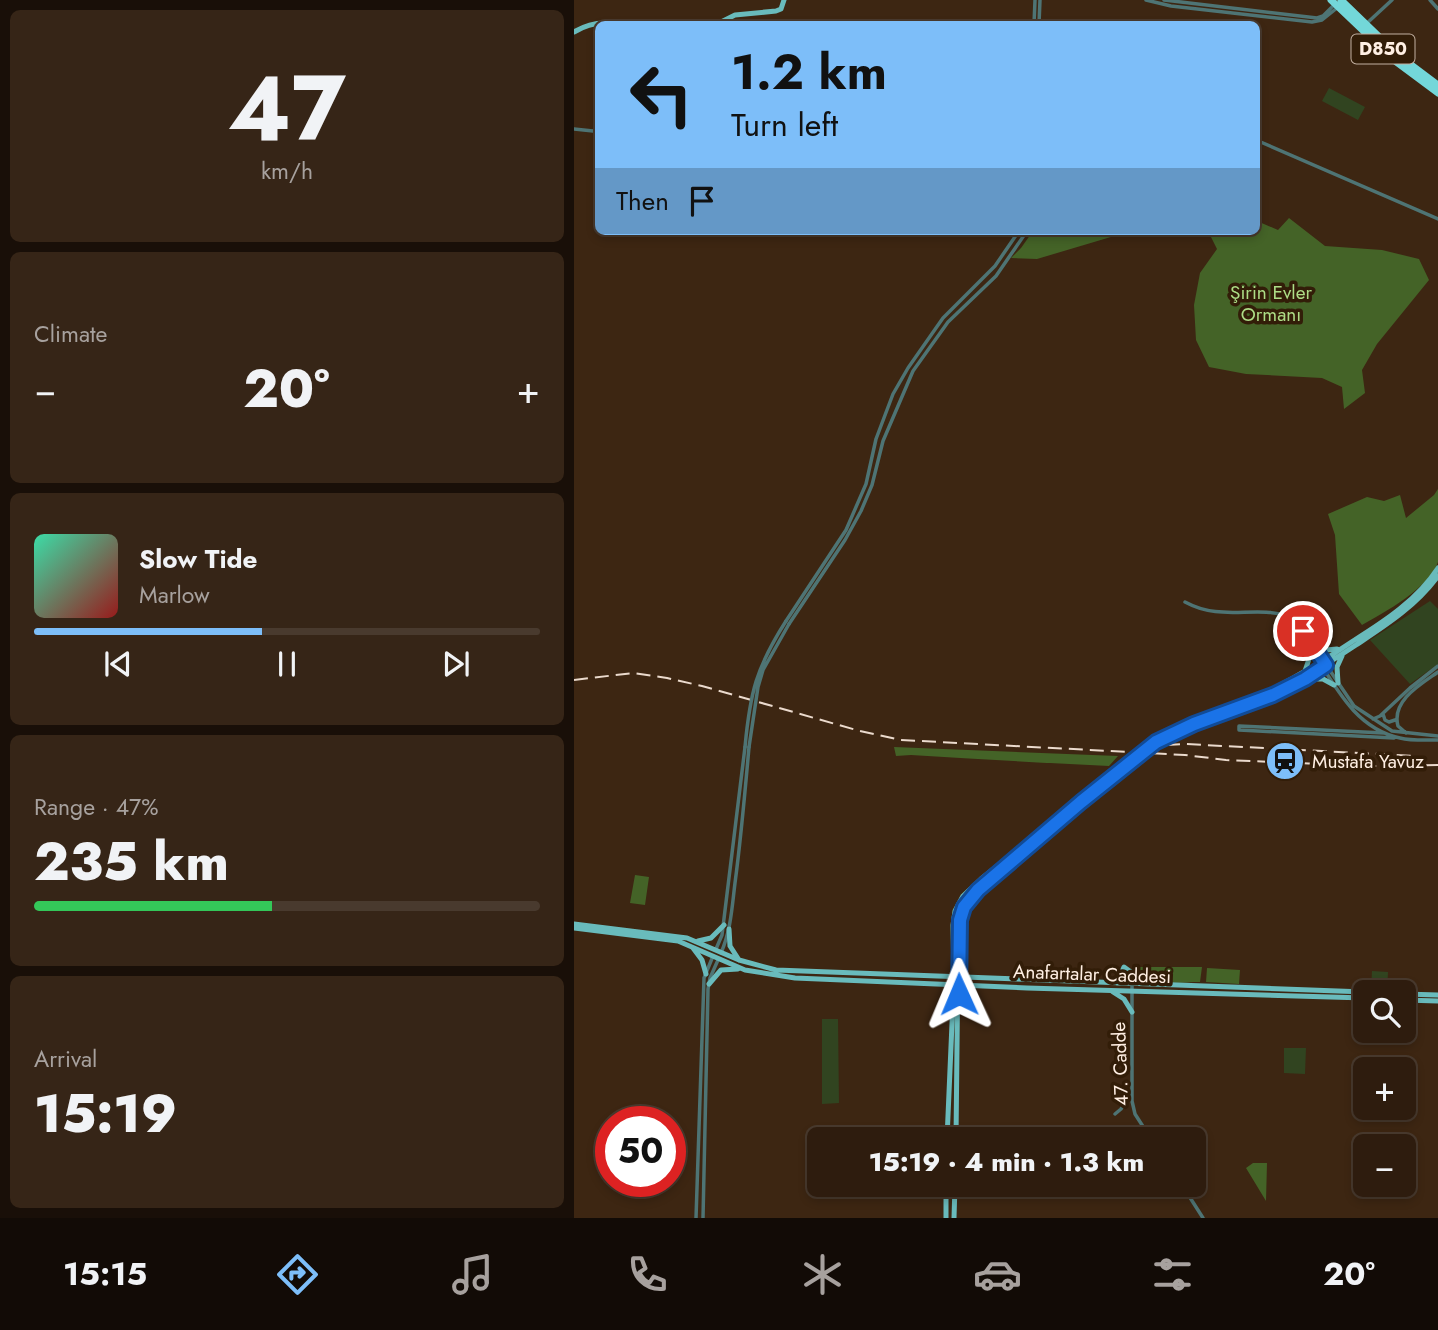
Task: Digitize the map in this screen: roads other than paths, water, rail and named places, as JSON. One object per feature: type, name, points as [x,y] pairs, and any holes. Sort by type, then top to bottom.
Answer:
[{"type":"highway","name":"D850","points":[[1336,3],[1366,24],[1398,55],[1438,85]]},
{"type":"highway","name":"D850","points":[[1336,3],[1395,61],[1438,93]]},
{"type":"main road","points":[[723,21],[735,15],[776,11],[781,9],[784,0]]},
{"type":"main road","points":[[574,32],[595,23]]},
{"type":"main road","points":[[956,1127],[959,994],[953,954],[953,925],[963,896],[1156,742],[1303,677],[1403,607],[1426,585],[1438,568]]},
{"type":"main road","points":[[1323,664],[1345,653],[1406,610],[1438,576]]},
{"type":"main road","points":[[1303,677],[1309,662],[1310,643],[1326,650],[1347,646]]},
{"type":"main road","points":[[1303,677],[1323,679],[1336,684],[1337,667],[1345,653]]},
{"type":"main road","points":[[948,1127],[960,920],[968,901],[1080,801]]},
{"type":"main road","name":"Anafartalar Caddesi","points":[[574,926],[694,943],[745,970],[795,978],[956,981],[1110,991],[1353,998]]},
{"type":"main road","points":[[706,974],[694,943],[711,938],[726,927],[729,941],[739,960]]},
{"type":"main road","name":"Anafartalar Caddesi","points":[[717,954],[776,970],[942,976],[956,981]]},
{"type":"main road","points":[[942,976],[950,967],[953,954]]},
{"type":"main road","points":[[958,965],[972,982],[959,994]]},
{"type":"main road","points":[[1117,984],[1124,967],[1148,984]]},
{"type":"main road","points":[[709,984],[721,970],[745,970]]},
{"type":"main road","name":"Anafartalar Caddesi","points":[[972,982],[1148,984],[1353,992]]},
{"type":"main road","points":[[1110,991],[1124,999],[1132,1012]]},
{"type":"main road","points":[[1416,994],[1438,995]]},
{"type":"main road","points":[[1416,1000],[1438,1001]]},
{"type":"main road","points":[[946,1197],[946,1218]]},
{"type":"main road","points":[[954,1218],[955,1197]]},
{"type":"street","points":[[1034,21],[1035,0]]},
{"type":"street","points":[[1039,21],[1041,0]]},
{"type":"street","points":[[1146,0],[1171,6],[1312,22],[1322,20],[1336,3]]},
{"type":"street","points":[[1164,0],[1317,18],[1336,3]]},
{"type":"street","points":[[1366,24],[1392,0]]},
{"type":"street","points":[[1430,0],[1438,9]]},
{"type":"street","points":[[574,130],[595,130]]},
{"type":"street","points":[[1260,142],[1438,219]]},
{"type":"street","points":[[703,1218],[709,984],[726,927],[740,851],[747,747],[763,670],[788,622],[846,530],[866,484],[876,439],[893,394],[908,368],[943,318],[995,266],[1016,235]]},
{"type":"street","points":[[788,622],[845,540],[860,511],[872,485],[887,431],[913,371],[948,322],[996,276],[1024,235]]},
{"type":"street","points":[[1185,602],[1209,612],[1283,614],[1310,643],[1351,709],[1385,733]]},
{"type":"street","points":[[1373,719],[1383,714],[1409,688],[1438,666]]},
{"type":"street","points":[[1408,734],[1398,726],[1396,719],[1405,699],[1438,672]]},
{"type":"street","points":[[1336,684],[1354,706],[1401,736]]},
{"type":"street","points":[[1383,714],[1389,722],[1396,719]]},
{"type":"street","points":[[1361,732],[1365,729],[1366,721]]},
{"type":"street","points":[[1438,738],[1401,736],[1239,730],[1240,726],[1401,736],[1408,734],[1438,738]]},
{"type":"street","points":[[696,1218],[706,974],[717,954]]},
{"type":"street","name":"47. Cadde","points":[[1132,984],[1131,1091],[1135,1114],[1143,1127]]},
{"type":"street","points":[[1115,1114],[1126,1103],[1131,1091]]},
{"type":"street","points":[[1190,1197],[1203,1218]]},
{"type":"railway","points":[[574,680],[633,673],[667,678],[901,740],[1185,755],[1226,760],[1368,766],[1438,765]]},
{"type":"railway","points":[[1166,745],[1417,756]]},
{"type":"place","name":"Mustafa Yavuz","points":[[1285,761]]},
{"type":"park label","name":"Şirin Evler Ormanı","points":[[1271,303]]}]
